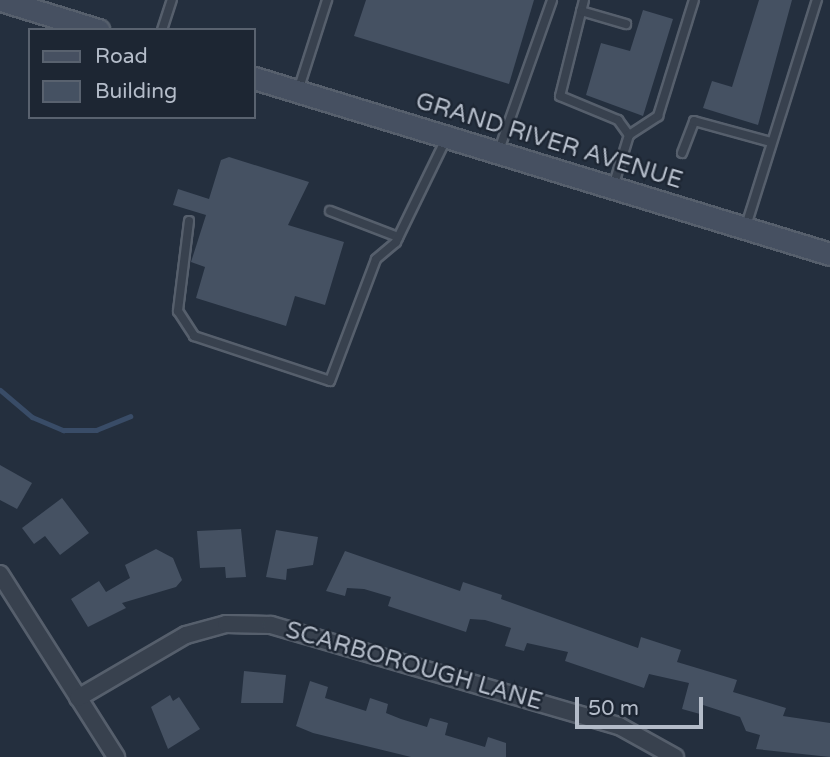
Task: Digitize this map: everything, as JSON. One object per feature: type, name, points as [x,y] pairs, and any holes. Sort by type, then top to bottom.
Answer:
[{"type":"main road","points":[[1,0],[91,28]]},
{"type":"main road","name":"GRAND RIVER AVENUE","points":[[256,79],[830,254]]},
{"type":"street","points":[[0,574],[116,757]]},
{"type":"street","name":"SCARBOROUGH LANE","points":[[78,698],[186,635],[226,624],[271,625],[619,726],[675,757]]},
{"type":"lane","points":[[163,28],[172,0]]},
{"type":"lane","points":[[298,91],[327,0]]},
{"type":"lane","points":[[498,153],[552,0]]},
{"type":"lane","points":[[584,0],[560,96],[618,120],[629,135]]},
{"type":"lane","points":[[612,188],[629,135],[658,116],[694,0]]},
{"type":"lane","points":[[745,229],[817,0]]},
{"type":"lane","points":[[581,11],[626,24]]},
{"type":"lane","points":[[682,153],[694,121],[771,142]]},
{"type":"lane","points":[[189,221],[178,311],[194,336],[320,382],[337,372],[376,259],[398,237],[447,137]]},
{"type":"lane","points":[[330,211],[398,237]]},
{"type":"building","points":[[366,0],[534,0],[509,84],[354,36]]},
{"type":"building","points":[[759,0],[792,0],[758,125],[703,108],[712,81],[732,87]]},
{"type":"building","points":[[643,10],[673,19],[643,116],[586,95],[601,43],[630,51]]},
{"type":"building","points":[[229,157],[309,182],[288,225],[344,242],[325,305],[295,296],[286,326],[196,298],[205,267],[191,262],[206,215],[173,205],[178,189],[209,199],[221,160]]},
{"type":"building","points":[[0,465],[32,483],[17,509],[0,500]]},
{"type":"building","points":[[62,498],[89,533],[60,555],[45,536],[34,544],[22,528]]},
{"type":"building","points":[[241,529],[246,577],[226,578],[225,567],[200,568],[197,531]]},
{"type":"building","points":[[276,530],[318,537],[313,565],[287,569],[286,580],[266,577]]},
{"type":"building","points":[[156,549],[173,558],[182,580],[176,587],[122,603],[126,608],[88,627],[71,599],[99,581],[106,592],[130,578],[125,565]]},
{"type":"building","points":[[345,551],[460,591],[463,582],[502,595],[501,599],[638,648],[641,637],[681,650],[677,662],[737,680],[733,692],[786,708],[783,716],[830,723],[830,757],[756,749],[760,735],[746,731],[740,717],[703,705],[700,714],[682,709],[689,683],[649,674],[644,688],[565,661],[568,652],[527,643],[524,651],[505,646],[511,628],[485,620],[470,619],[466,632],[388,606],[391,597],[364,589],[347,588],[345,596],[326,591]]},
{"type":"building","points":[[244,671],[286,675],[283,703],[241,703]]},
{"type":"building","points":[[310,681],[328,687],[325,698],[366,711],[370,698],[388,704],[386,713],[401,719],[427,727],[430,718],[448,723],[445,735],[485,747],[488,737],[506,743],[506,757],[411,757],[313,733],[296,726]]},
{"type":"building","points":[[170,695],[173,701],[179,697],[200,729],[168,749],[151,707]]},
{"type":"waterway","points":[[0,390],[32,417],[63,430],[96,430],[130,416]]}]
